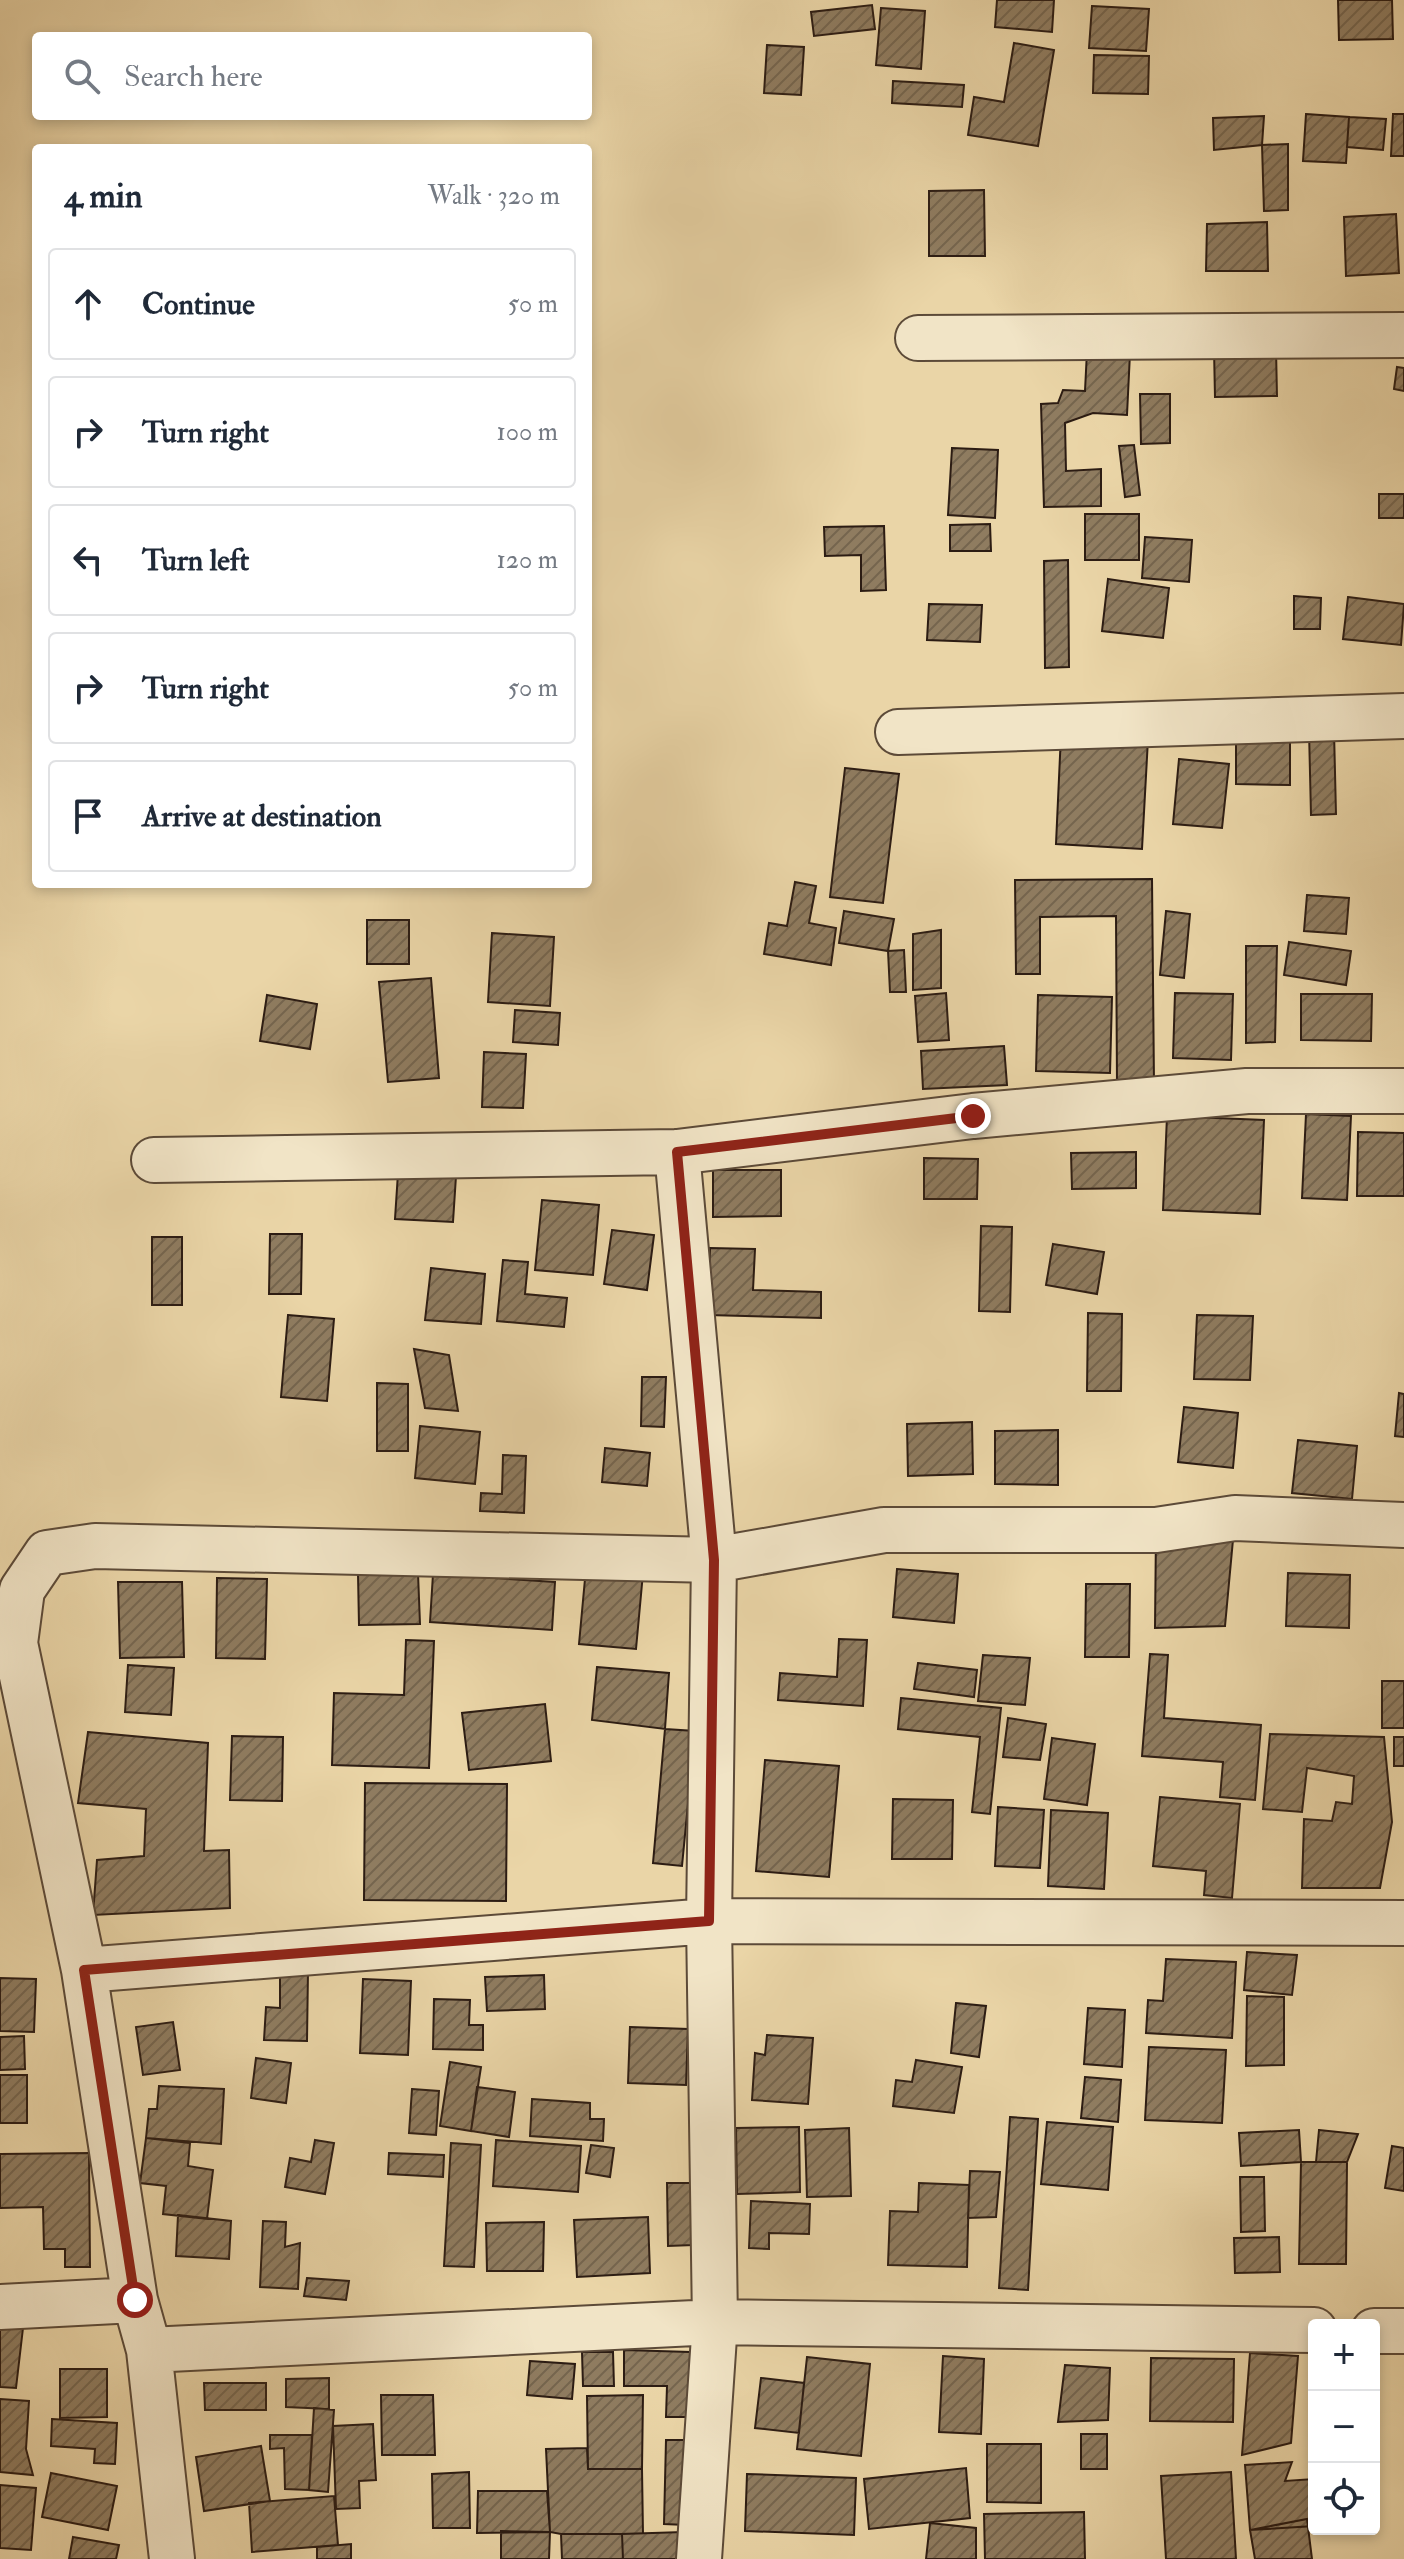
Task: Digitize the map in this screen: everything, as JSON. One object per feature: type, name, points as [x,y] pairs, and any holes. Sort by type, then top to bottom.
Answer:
[{"type":"street","points":[[918,338],[1404,335]]},
{"type":"street","points":[[898,732],[1404,716]]},
{"type":"street","points":[[154,1160],[677,1152],[973,1116],[1247,1091],[1404,1091]]},
{"type":"street","points":[[677,1152],[714,1560],[709,1921],[715,2322],[699,2559]]},
{"type":"street","points":[[172,2559],[149,2350],[135,2300],[84,1970],[15,1643],[22,1590],[47,1553],[95,1546],[714,1560],[884,1530],[1156,1530],[1235,1518],[1404,1525]]},
{"type":"street","points":[[84,1970],[709,1921],[1404,1923]]},
{"type":"street","points":[[0,2307],[135,2300]]},
{"type":"street","points":[[149,2350],[715,2322],[1308,2330]]},
{"type":"street","points":[[1380,2331],[1404,2331]]},
{"type":"building","points":[[997,0],[1054,0],[1052,32],[995,27]]},
{"type":"building","points":[[1338,0],[1392,0],[1393,39],[1339,40]]},
{"type":"building","points":[[872,5],[875,29],[814,36],[811,12]]},
{"type":"building","points":[[1092,6],[1149,9],[1146,51],[1089,48]]},
{"type":"building","points":[[881,8],[925,11],[921,69],[876,65]]},
{"type":"building","points":[[1014,43],[1054,50],[1038,146],[968,135],[974,97],[1004,102]]},
{"type":"building","points":[[767,45],[804,47],[801,95],[764,93]]},
{"type":"building","points":[[1094,55],[1149,56],[1148,94],[1093,93]]},
{"type":"building","points":[[893,81],[964,85],[962,107],[892,103]]},
{"type":"building","points":[[1306,114],[1349,117],[1346,163],[1303,161]]},
{"type":"building","points":[[1393,114],[1404,114],[1404,156],[1391,156]]},
{"type":"building","points":[[1264,116],[1262,145],[1214,150],[1213,118]]},
{"type":"building","points":[[1349,117],[1386,119],[1383,150],[1347,147]]},
{"type":"building","points":[[1288,144],[1288,210],[1264,211],[1262,145]]},
{"type":"building","points":[[984,190],[985,256],[929,256],[929,191]]},
{"type":"building","points":[[1396,214],[1399,273],[1346,276],[1344,217]]},
{"type":"building","points":[[1267,222],[1268,271],[1206,271],[1207,224]]},
{"type":"building","points":[[1214,349],[1276,349],[1277,396],[1215,397]]},
{"type":"building","points":[[1087,351],[1130,353],[1127,415],[1093,413],[1065,423],[1066,471],[1101,469],[1101,506],[1044,507],[1041,404],[1058,403],[1063,390],[1085,391]]},
{"type":"building","points":[[1397,367],[1404,368],[1404,391],[1394,389]]},
{"type":"building","points":[[1140,394],[1170,394],[1170,443],[1141,444]]},
{"type":"building","points":[[1134,445],[1140,495],[1125,497],[1119,446]]},
{"type":"building","points":[[952,448],[998,450],[995,518],[948,515]]},
{"type":"building","points":[[1379,494],[1404,494],[1404,518],[1379,518]]},
{"type":"building","points":[[1085,514],[1139,514],[1139,560],[1085,560]]},
{"type":"building","points":[[990,524],[991,551],[950,551],[950,525]]},
{"type":"building","points":[[884,526],[886,590],[861,591],[861,555],[825,556],[824,527]]},
{"type":"building","points":[[1145,537],[1192,540],[1189,582],[1142,578]]},
{"type":"building","points":[[1068,560],[1069,667],[1045,668],[1044,561]]},
{"type":"building","points":[[1108,579],[1169,588],[1163,638],[1102,631]]},
{"type":"building","points":[[1294,596],[1321,598],[1320,629],[1294,629]]},
{"type":"building","points":[[1348,597],[1404,604],[1401,645],[1343,639]]},
{"type":"building","points":[[929,604],[982,605],[980,642],[927,640]]},
{"type":"building","points":[[1309,731],[1334,731],[1336,814],[1311,815]]},
{"type":"building","points":[[1061,734],[1148,739],[1142,849],[1056,844]]},
{"type":"building","points":[[1236,741],[1290,742],[1290,785],[1236,784]]},
{"type":"building","points":[[1179,759],[1229,764],[1222,828],[1173,824]]},
{"type":"building","points":[[845,768],[899,774],[883,903],[830,897]]},
{"type":"building","points":[[1152,879],[1154,1084],[1117,1084],[1116,916],[1040,917],[1040,974],[1016,974],[1015,880]]},
{"type":"building","points":[[795,882],[816,886],[809,923],[836,928],[831,965],[764,954],[769,923],[787,926]]},
{"type":"building","points":[[1307,895],[1349,898],[1346,934],[1304,931]]},
{"type":"building","points":[[844,911],[894,919],[888,951],[839,943]]},
{"type":"building","points":[[1166,911],[1190,914],[1184,978],[1160,975]]},
{"type":"building","points":[[367,920],[409,920],[409,964],[367,964]]},
{"type":"building","points":[[941,930],[941,988],[913,990],[913,934]]},
{"type":"building","points":[[492,933],[554,937],[550,1006],[488,1002]]},
{"type":"building","points":[[1289,942],[1351,951],[1346,985],[1284,975]]},
{"type":"building","points":[[1246,946],[1277,946],[1275,1042],[1246,1043]]},
{"type":"building","points":[[904,950],[906,992],[890,992],[888,951]]},
{"type":"building","points":[[431,978],[439,1078],[388,1082],[379,982]]},
{"type":"building","points":[[946,993],[949,1040],[918,1042],[915,996]]},
{"type":"building","points":[[1175,993],[1233,994],[1231,1060],[1173,1058]]},
{"type":"building","points":[[1301,994],[1372,994],[1371,1041],[1301,1040]]},
{"type":"building","points":[[267,995],[317,1004],[310,1049],[260,1041]]},
{"type":"building","points":[[1038,995],[1112,997],[1110,1073],[1036,1071]]},
{"type":"building","points":[[515,1010],[560,1013],[558,1045],[513,1042]]},
{"type":"building","points":[[1004,1046],[1007,1085],[923,1089],[921,1051]]},
{"type":"building","points":[[484,1052],[526,1054],[523,1108],[482,1107]]},
{"type":"building","points":[[1306,1114],[1351,1116],[1347,1200],[1302,1198]]},
{"type":"building","points":[[1167,1116],[1264,1120],[1260,1214],[1163,1210]]},
{"type":"building","points":[[1358,1132],[1404,1133],[1404,1196],[1357,1196]]},
{"type":"building","points":[[1136,1152],[1136,1188],[1072,1189],[1071,1153]]},
{"type":"building","points":[[924,1158],[978,1159],[977,1199],[924,1199]]},
{"type":"building","points":[[713,1170],[781,1170],[781,1216],[713,1217]]},
{"type":"building","points":[[398,1173],[456,1176],[453,1222],[395,1219]]},
{"type":"building","points":[[542,1200],[599,1205],[593,1275],[535,1270]]},
{"type":"building","points":[[981,1226],[1012,1227],[1010,1312],[979,1311]]},
{"type":"building","points":[[612,1230],[654,1235],[647,1290],[604,1284]]},
{"type":"building","points":[[270,1234],[302,1234],[301,1294],[269,1294]]},
{"type":"building","points":[[152,1237],[182,1237],[182,1305],[152,1305]]},
{"type":"building","points":[[1053,1244],[1104,1252],[1097,1294],[1046,1285]]},
{"type":"building","points":[[710,1248],[755,1249],[753,1290],[821,1292],[821,1318],[708,1315]]},
{"type":"building","points":[[503,1260],[528,1262],[525,1294],[567,1298],[564,1327],[497,1321]]},
{"type":"building","points":[[431,1268],[485,1274],[481,1324],[425,1320]]},
{"type":"building","points":[[1088,1313],[1122,1314],[1121,1391],[1087,1391]]},
{"type":"building","points":[[288,1315],[334,1319],[327,1401],[281,1397]]},
{"type":"building","points":[[1197,1315],[1253,1316],[1250,1380],[1194,1379]]},
{"type":"building","points":[[414,1349],[449,1355],[458,1411],[425,1408]]},
{"type":"building","points":[[642,1377],[666,1377],[664,1427],[641,1426]]},
{"type":"building","points":[[377,1383],[408,1384],[408,1451],[377,1451]]},
{"type":"building","points":[[1399,1393],[1404,1394],[1404,1437],[1395,1436]]},
{"type":"building","points":[[1184,1407],[1238,1413],[1233,1468],[1178,1462]]},
{"type":"building","points":[[972,1422],[973,1474],[908,1476],[907,1424]]},
{"type":"building","points":[[420,1426],[480,1432],[475,1484],[415,1478]]},
{"type":"building","points":[[1058,1430],[1058,1485],[995,1484],[995,1431]]},
{"type":"building","points":[[1298,1440],[1357,1446],[1352,1499],[1292,1493]]},
{"type":"building","points":[[605,1448],[650,1453],[647,1486],[602,1482]]},
{"type":"building","points":[[503,1455],[526,1456],[524,1513],[480,1511],[481,1493],[502,1494]]},
{"type":"building","points":[[1235,1518],[1225,1626],[1155,1628],[1156,1530]]},
{"type":"building","points":[[586,1568],[643,1573],[636,1649],[579,1644]]},
{"type":"building","points":[[897,1569],[958,1574],[954,1623],[893,1617]]},
{"type":"building","points":[[418,1573],[420,1624],[359,1625],[358,1574]]},
{"type":"building","points":[[1288,1573],[1350,1575],[1349,1628],[1286,1626]]},
{"type":"building","points":[[433,1574],[555,1582],[552,1630],[430,1622]]},
{"type":"building","points":[[217,1578],[267,1579],[265,1659],[216,1658]]},
{"type":"building","points":[[118,1582],[182,1582],[184,1657],[120,1658]]},
{"type":"building","points":[[1086,1584],[1130,1584],[1129,1657],[1085,1657]]},
{"type":"building","points":[[839,1639],[867,1640],[863,1706],[778,1700],[780,1673],[837,1677]]},
{"type":"building","points":[[406,1640],[434,1641],[429,1768],[332,1765],[334,1693],[404,1695]]},
{"type":"building","points":[[1150,1654],[1168,1655],[1164,1718],[1261,1725],[1255,1800],[1220,1797],[1223,1762],[1142,1756]]},
{"type":"building","points":[[983,1655],[1030,1658],[1025,1705],[978,1701]]},
{"type":"building","points":[[918,1663],[977,1670],[974,1697],[914,1689]]},
{"type":"building","points":[[128,1665],[174,1668],[171,1715],[125,1712]]},
{"type":"building","points":[[597,1667],[669,1673],[665,1729],[592,1720]]},
{"type":"building","points":[[1382,1681],[1404,1681],[1404,1728],[1382,1728]]},
{"type":"building","points":[[901,1698],[1001,1708],[990,1814],[972,1812],[980,1737],[898,1729]]},
{"type":"building","points":[[545,1704],[551,1761],[469,1770],[462,1713]]},
{"type":"building","points":[[1008,1718],[1046,1724],[1040,1760],[1003,1757]]},
{"type":"building","points":[[665,1729],[695,1731],[682,1866],[653,1863]]},
{"type":"building","points":[[88,1732],[208,1743],[204,1851],[229,1850],[230,1908],[93,1915],[97,1860],[144,1856],[146,1809],[78,1803]]},
{"type":"building","points":[[1270,1734],[1384,1737],[1392,1822],[1380,1888],[1302,1888],[1304,1819],[1332,1821],[1336,1802],[1352,1804],[1354,1776],[1307,1768],[1302,1812],[1263,1809]]},
{"type":"building","points":[[232,1736],[283,1737],[282,1801],[230,1800]]},
{"type":"building","points":[[1394,1737],[1404,1737],[1404,1766],[1394,1766]]},
{"type":"building","points":[[1052,1738],[1095,1744],[1087,1805],[1044,1799]]},
{"type":"building","points":[[765,1760],[839,1766],[829,1877],[756,1871]]},
{"type":"building","points":[[365,1783],[507,1784],[506,1901],[364,1900]]},
{"type":"building","points":[[1160,1797],[1240,1804],[1232,1898],[1204,1895],[1206,1871],[1153,1866]]},
{"type":"building","points":[[893,1799],[953,1800],[952,1859],[892,1859]]},
{"type":"building","points":[[998,1807],[1044,1810],[1040,1868],[995,1866]]},
{"type":"building","points":[[1051,1810],[1108,1813],[1104,1889],[1048,1886]]},
{"type":"building","points":[[1247,1952],[1297,1955],[1292,1995],[1244,1990]]},
{"type":"building","points":[[1166,1959],[1236,1962],[1232,2038],[1146,2033],[1148,2000],[1163,2001]]},
{"type":"building","points":[[280,1971],[308,1971],[307,2041],[264,2040],[266,2007],[280,2008]]},
{"type":"building","points":[[544,1975],[545,2009],[487,2011],[485,1977]]},
{"type":"building","points":[[0,1978],[36,1979],[34,2032],[0,2031]]},
{"type":"building","points":[[363,1979],[411,1981],[408,2055],[360,2053]]},
{"type":"building","points":[[1247,1996],[1284,1997],[1284,2065],[1246,2066]]},
{"type":"building","points":[[434,1999],[470,2000],[469,2025],[483,2025],[483,2050],[433,2049]]},
{"type":"building","points":[[956,2003],[986,2006],[979,2057],[951,2053]]},
{"type":"building","points":[[1088,2008],[1125,2010],[1122,2067],[1084,2064]]},
{"type":"building","points":[[173,2022],[180,2070],[143,2075],[136,2027]]},
{"type":"building","points":[[630,2027],[688,2029],[686,2085],[628,2083]]},
{"type":"building","points":[[767,2035],[813,2038],[808,2104],[752,2100],[755,2053],[765,2055]]},
{"type":"building","points":[[24,2036],[25,2069],[0,2070],[0,2037]]},
{"type":"building","points":[[1149,2047],[1226,2050],[1222,2123],[1145,2120]]},
{"type":"building","points":[[256,2058],[291,2063],[286,2103],[251,2098]]},
{"type":"building","points":[[916,2060],[962,2067],[954,2113],[893,2106],[896,2080],[912,2082]]},
{"type":"building","points":[[450,2062],[481,2067],[471,2131],[440,2126]]},
{"type":"building","points":[[0,2075],[27,2075],[27,2123],[0,2123]]},
{"type":"building","points":[[1085,2077],[1121,2080],[1118,2122],[1081,2118]]},
{"type":"building","points":[[159,2086],[224,2089],[221,2144],[146,2138],[149,2109],[157,2109]]},
{"type":"building","points":[[477,2087],[515,2092],[509,2137],[471,2131]]},
{"type":"building","points":[[412,2089],[439,2091],[436,2135],[409,2133]]},
{"type":"building","points":[[532,2099],[590,2103],[590,2119],[604,2119],[603,2141],[530,2136]]},
{"type":"building","points":[[1010,2117],[1038,2119],[1028,2290],[999,2288]]},
{"type":"building","points":[[1047,2122],[1113,2127],[1108,2190],[1041,2184]]},
{"type":"building","points":[[799,2127],[800,2192],[737,2194],[736,2128]]},
{"type":"building","points":[[849,2128],[851,2196],[807,2197],[805,2130]]},
{"type":"building","points":[[1299,2130],[1301,2162],[1241,2166],[1239,2133]]},
{"type":"building","points":[[1319,2130],[1358,2134],[1347,2162],[1316,2162]]},
{"type":"building","points":[[146,2138],[190,2143],[188,2166],[213,2170],[207,2219],[163,2214],[166,2186],[140,2183]]},
{"type":"building","points":[[315,2140],[334,2143],[325,2194],[285,2187],[290,2158],[311,2162]]},
{"type":"building","points":[[496,2140],[581,2146],[578,2192],[493,2186]]},
{"type":"building","points":[[451,2143],[481,2145],[474,2267],[444,2266]]},
{"type":"building","points":[[591,2145],[614,2148],[610,2177],[586,2173]]},
{"type":"building","points":[[1392,2146],[1404,2148],[1404,2191],[1385,2188]]},
{"type":"building","points":[[89,2153],[90,2267],[65,2267],[65,2249],[44,2249],[43,2207],[0,2208],[0,2154]]},
{"type":"building","points":[[389,2153],[444,2155],[443,2177],[388,2174]]},
{"type":"building","points":[[1301,2162],[1347,2162],[1346,2264],[1299,2264]]},
{"type":"building","points":[[970,2171],[1000,2172],[996,2217],[968,2218]]},
{"type":"building","points":[[1240,2177],[1264,2177],[1265,2231],[1241,2232]]},
{"type":"building","points":[[667,2183],[692,2183],[693,2245],[668,2246]]},
{"type":"building","points":[[919,2183],[969,2185],[967,2267],[888,2265],[890,2211],[918,2212]]},
{"type":"building","points":[[751,2201],[810,2204],[809,2234],[769,2233],[769,2249],[749,2248]]},
{"type":"building","points":[[178,2215],[231,2221],[229,2259],[176,2256]]},
{"type":"building","points":[[648,2217],[650,2273],[577,2277],[574,2220]]},
{"type":"building","points":[[263,2221],[286,2222],[285,2247],[300,2243],[298,2289],[260,2287]]},
{"type":"building","points":[[544,2222],[543,2271],[487,2271],[486,2223]]},
{"type":"building","points":[[1279,2237],[1280,2272],[1235,2273],[1234,2238]]},
{"type":"building","points":[[307,2278],[349,2281],[346,2300],[304,2296]]},
{"type":"building","points":[[0,2326],[23,2328],[16,2388],[0,2387]]},
{"type":"building","points":[[624,2350],[690,2352],[689,2417],[666,2417],[667,2386],[624,2386]]},
{"type":"building","points":[[582,2352],[613,2352],[614,2386],[583,2386]]},
{"type":"building","points":[[1250,2353],[1298,2356],[1291,2443],[1242,2455]]},
{"type":"building","points":[[943,2356],[984,2359],[981,2434],[939,2432]]},
{"type":"building","points":[[807,2357],[870,2364],[861,2456],[797,2449]]},
{"type":"building","points":[[1151,2358],[1234,2359],[1233,2422],[1150,2421]]},
{"type":"building","points":[[530,2361],[575,2364],[572,2399],[527,2395]]},
{"type":"building","points":[[1065,2365],[1110,2368],[1108,2420],[1058,2422]]},
{"type":"building","points":[[60,2369],[107,2369],[107,2417],[60,2418]]},
{"type":"building","points":[[329,2378],[329,2409],[286,2407],[286,2379]]},
{"type":"building","points":[[761,2378],[804,2383],[799,2433],[755,2428]]},
{"type":"building","points":[[204,2383],[266,2383],[266,2410],[205,2410]]},
{"type":"building","points":[[381,2395],[433,2395],[435,2455],[382,2455]]},
{"type":"building","points":[[643,2395],[642,2469],[588,2469],[587,2396]]},
{"type":"building","points":[[0,2399],[29,2401],[26,2449],[33,2475],[0,2472]]},
{"type":"building","points":[[314,2408],[334,2410],[328,2492],[309,2490]]},
{"type":"building","points":[[52,2419],[117,2423],[115,2464],[94,2463],[95,2449],[51,2446]]},
{"type":"building","points":[[373,2424],[376,2480],[359,2481],[360,2508],[336,2509],[333,2426]]},
{"type":"building","points":[[1081,2434],[1107,2434],[1107,2469],[1081,2469]]},
{"type":"building","points":[[270,2435],[312,2435],[309,2490],[285,2489],[284,2448],[270,2449]]},
{"type":"building","points":[[666,2440],[689,2440],[686,2525],[664,2524]]},
{"type":"building","points":[[987,2444],[1041,2444],[1041,2503],[987,2502]]},
{"type":"building","points":[[261,2446],[270,2501],[204,2511],[196,2457]]},
{"type":"building","points":[[587,2448],[588,2469],[642,2469],[643,2534],[550,2532],[546,2449]]},
{"type":"building","points":[[1292,2462],[1285,2481],[1308,2479],[1308,2526],[1250,2530],[1245,2465]]},
{"type":"building","points":[[966,2468],[970,2518],[869,2529],[864,2479]]},
{"type":"building","points":[[469,2472],[470,2528],[433,2528],[432,2474]]},
{"type":"building","points":[[1231,2472],[1236,2559],[1166,2559],[1161,2476]]},
{"type":"building","points":[[51,2473],[117,2486],[108,2530],[42,2517]]},
{"type":"building","points":[[747,2474],[856,2478],[854,2535],[745,2531]]},
{"type":"building","points":[[0,2485],[36,2488],[31,2550],[0,2548]]},
{"type":"building","points":[[478,2491],[547,2491],[550,2532],[477,2533]]},
{"type":"building","points":[[334,2496],[338,2545],[252,2552],[249,2503]]},
{"type":"building","points":[[1084,2512],[1085,2559],[985,2559],[984,2514]]},
{"type":"building","points":[[1307,2519],[1312,2559],[1255,2559],[1250,2530]]},
{"type":"building","points":[[930,2523],[976,2528],[976,2559],[926,2559]]},
{"type":"building","points":[[501,2531],[550,2532],[549,2559],[501,2559]]},
{"type":"building","points":[[683,2532],[684,2559],[623,2559],[622,2534]]},
{"type":"building","points":[[561,2534],[622,2534],[623,2559],[562,2559]]},
{"type":"building","points":[[73,2537],[119,2545],[116,2559],[69,2559]]},
{"type":"building","points":[[351,2544],[351,2559],[317,2559],[317,2547]]},
{"type":"route","points":[[135,2300],[84,1970],[709,1921],[714,1560],[677,1152],[973,1116]]}]
